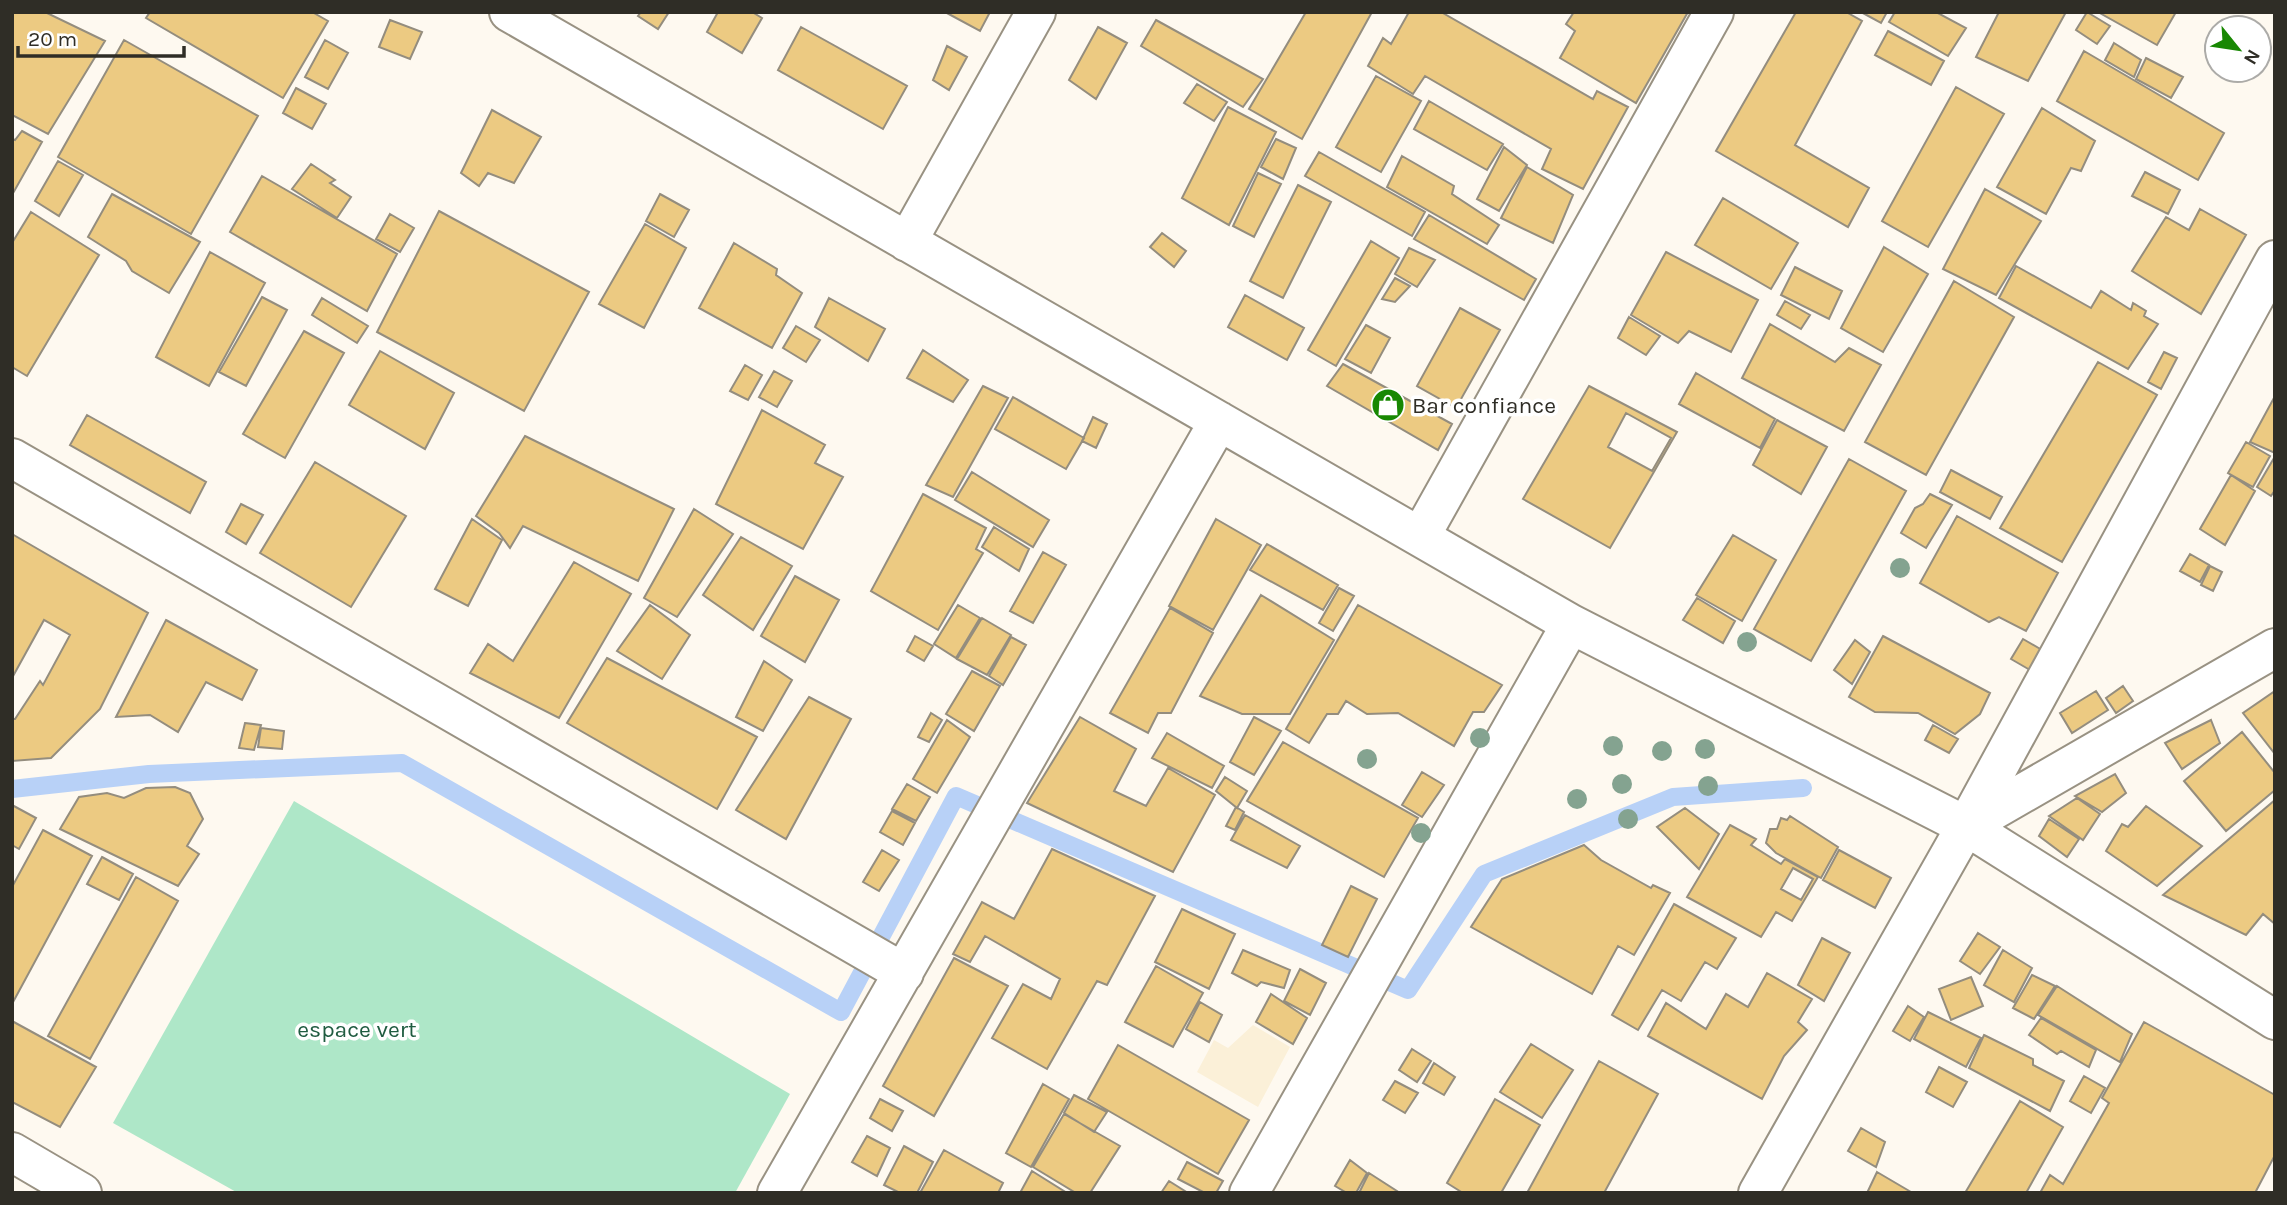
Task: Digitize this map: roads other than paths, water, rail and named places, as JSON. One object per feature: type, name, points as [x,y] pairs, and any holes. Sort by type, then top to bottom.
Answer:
[{"type":"street","points":[[509,12],[1571,624],[1966,826],[2275,1020]]},
{"type":"street","points":[[907,242],[1036,12]]},
{"type":"street","points":[[1420,537],[1714,12]]},
{"type":"street","points":[[1758,1193],[1966,826],[2275,260]]},
{"type":"street","points":[[777,1193],[1219,421]]},
{"type":"street","points":[[12,458],[904,972]]},
{"type":"street","points":[[1249,1193],[1571,624]]},
{"type":"street","points":[[1966,826],[2275,648]]},
{"type":"street","points":[[12,1152],[82,1193]]},
{"type":"waterway","points":[[12,789],[149,774],[402,763],[841,1012],[956,796],[1408,990],[1484,874],[1673,797],[1803,788]]},
{"type":"place","name":"Bar confiance","points":[[1388,405]]},
{"type":"park label","name":"espace vert","points":[[357,1029]]}]
